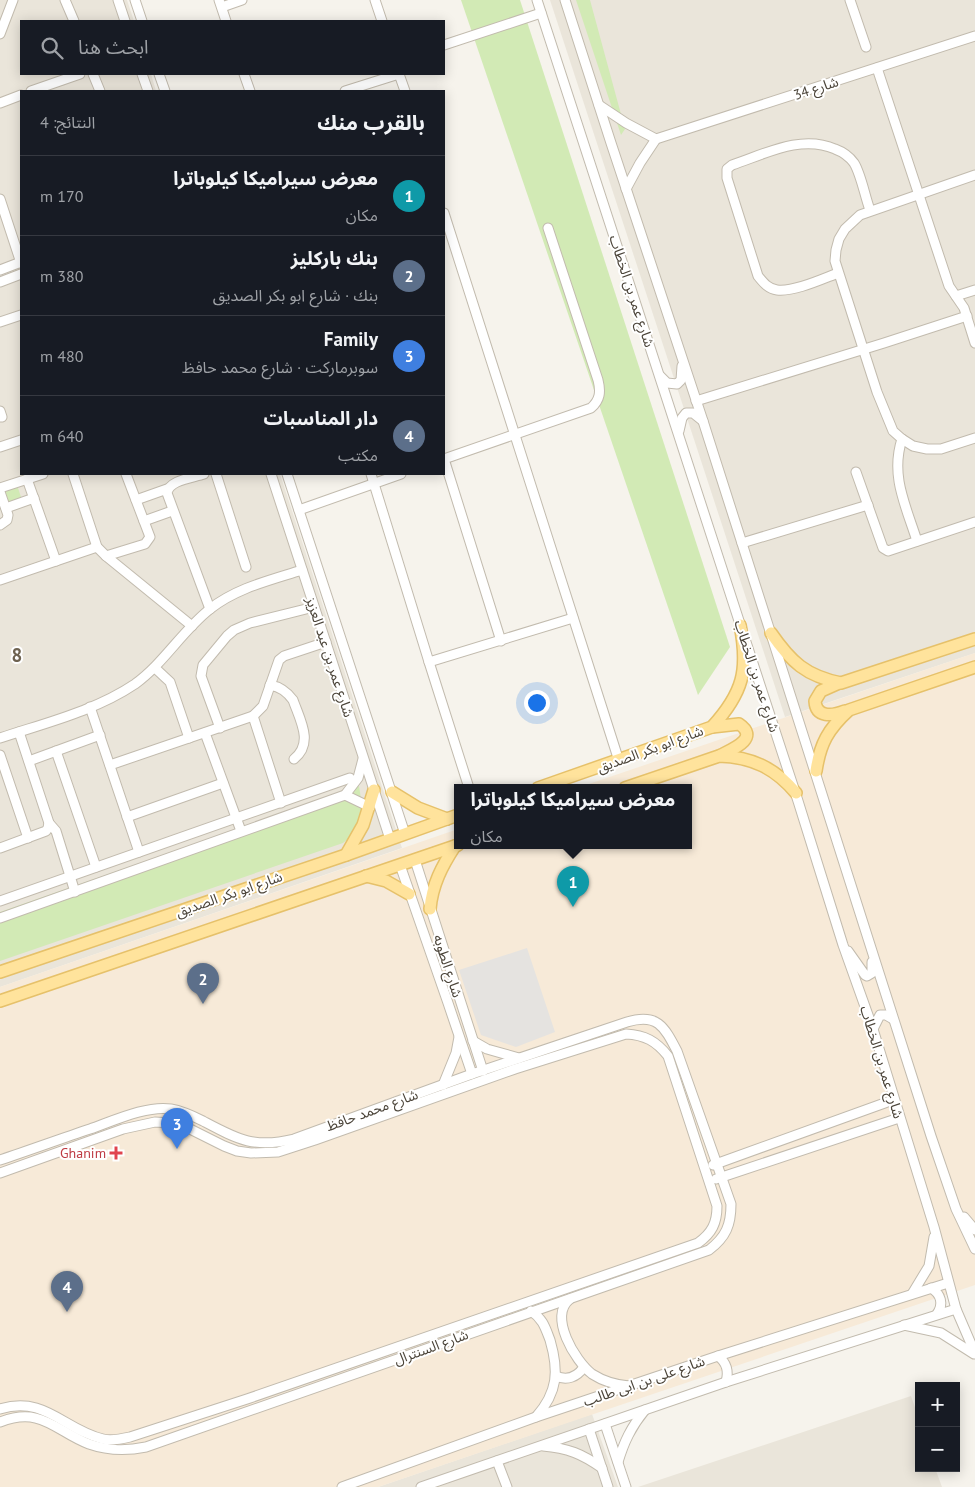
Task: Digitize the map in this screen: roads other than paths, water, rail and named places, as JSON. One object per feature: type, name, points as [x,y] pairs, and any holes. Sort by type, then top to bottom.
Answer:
[{"type":"main road","name":"شارع ابو بكر الصديق","points":[[550,784],[712,727],[727,710],[738,691],[744,669],[744,647],[740,625]]},
{"type":"main road","points":[[771,633],[788,656],[800,667],[812,675],[841,683]]},
{"type":"main road","points":[[975,639],[821,691],[814,700],[815,706],[822,714],[831,715],[975,667]]},
{"type":"main road","points":[[816,771],[818,755],[825,738],[835,723],[849,710]]},
{"type":"main road","points":[[712,727],[739,724],[744,727],[746,732],[746,738],[743,743],[720,756]]},
{"type":"main road","name":"شارع ابو بكر الصديق","points":[[637,784],[720,756],[748,759],[762,764],[786,781],[796,793]]},
{"type":"main road","points":[[346,855],[374,805],[374,790]]},
{"type":"main road","points":[[392,795],[418,808],[452,817]]},
{"type":"main road","name":"شارع ابو بكر الصديق","points":[[0,972],[346,855],[452,817]]},
{"type":"main road","name":"شارع ابو بكر الصديق","points":[[0,1000],[454,847]]},
{"type":"main road","points":[[430,909],[433,887],[439,873],[454,849]]},
{"type":"main road","points":[[364,876],[386,881],[410,894]]},
{"type":"main road","points":[[0,991],[16,995]]},
{"type":"street","points":[[0,34],[13,0]]},
{"type":"street","points":[[66,0],[74,20]]},
{"type":"street","points":[[125,20],[119,2],[131,0]]},
{"type":"street","points":[[135,0],[142,20]]},
{"type":"street","points":[[226,20],[220,4],[242,0]]},
{"type":"street","points":[[375,0],[382,20]]},
{"type":"street","name":"شارع عمر بن الخطاب","points":[[537,0],[796,793],[843,945],[873,1029],[893,1100],[934,1227],[956,1308],[975,1354]]},
{"type":"street","name":"شارع عمر بن الخطاب","points":[[565,0],[703,421],[956,1209],[975,1249]]},
{"type":"street","points":[[850,0],[866,47]]},
{"type":"street","points":[[445,45],[541,13]]},
{"type":"street","name":"شارع 34","points":[[656,139],[975,36]]},
{"type":"street","points":[[877,68],[949,286],[967,316],[975,343]]},
{"type":"street","points":[[39,90],[54,88],[78,75]]},
{"type":"street","points":[[93,75],[100,90]]},
{"type":"street","points":[[142,75],[148,90]]},
{"type":"street","points":[[159,75],[165,90]]},
{"type":"street","points":[[244,75],[250,90]]},
{"type":"street","points":[[349,90],[396,75]]},
{"type":"street","points":[[399,75],[405,90]]},
{"type":"street","points":[[0,102],[20,95]]},
{"type":"street","points":[[599,105],[626,123],[656,139],[626,189]]},
{"type":"street","points":[[838,273],[786,290],[775,290],[765,284],[758,276],[726,178],[726,170],[732,165],[799,144],[825,145],[849,157],[855,164],[870,210]]},
{"type":"street","points":[[975,175],[870,210],[852,221],[839,238],[835,261],[877,392],[894,431],[902,439],[914,446],[927,450],[940,449],[975,438]]},
{"type":"street","points":[[0,199],[20,259]]},
{"type":"street","points":[[445,216],[619,760]]},
{"type":"street","points":[[445,459],[591,408],[597,402],[599,397],[598,380],[548,228]]},
{"type":"street","points":[[0,270],[20,262]]},
{"type":"street","points":[[0,282],[20,274]]},
{"type":"street","points":[[956,296],[975,290]]},
{"type":"street","points":[[0,322],[20,315]]},
{"type":"street","points":[[696,401],[967,316]]},
{"type":"street","points":[[659,376],[667,382],[677,384],[681,377],[682,360]]},
{"type":"street","points":[[0,411],[2,417],[0,417]]},
{"type":"street","points":[[679,433],[682,418],[686,414],[693,414],[703,421]]},
{"type":"street","points":[[902,439],[898,451],[897,476],[917,540]]},
{"type":"street","points":[[0,447],[20,440]]},
{"type":"street","points":[[445,462],[501,641]]},
{"type":"street","points":[[856,472],[885,550],[888,551],[975,522]]},
{"type":"street","points":[[0,488],[40,475]]},
{"type":"street","points":[[73,475],[97,547],[192,626]]},
{"type":"street","points":[[106,556],[147,543],[150,535],[126,475]]},
{"type":"street","points":[[136,500],[167,489],[172,484],[201,475]]},
{"type":"street","points":[[216,475],[246,567]]},
{"type":"street","name":"شارع عمر بن عبد العزيز","points":[[271,475],[374,790]]},
{"type":"street","name":"شارع عمر بن عبد العزيز","points":[[287,475],[405,834]]},
{"type":"street","points":[[299,510],[372,478],[394,475]]},
{"type":"street","points":[[372,478],[468,784]]},
{"type":"street","points":[[27,479],[56,561]]},
{"type":"street","points":[[167,489],[172,511],[210,609]]},
{"type":"street","points":[[0,492],[8,515],[7,520],[0,525]]},
{"type":"street","points":[[6,508],[34,498]]},
{"type":"street","points":[[742,543],[868,505]]},
{"type":"street","points":[[144,521],[172,511]]},
{"type":"street","points":[[0,580],[97,547]]},
{"type":"street","points":[[0,738],[90,707],[114,696],[135,684],[155,668],[192,626],[210,609],[241,591],[302,570]]},
{"type":"street","points":[[220,728],[201,676],[203,665],[227,636],[242,626],[314,607]]},
{"type":"street","points":[[429,662],[573,618]]},
{"type":"street","points":[[110,765],[253,716],[263,706],[279,660],[284,656],[326,642]]},
{"type":"street","points":[[334,668],[349,662]]},
{"type":"street","points":[[155,668],[170,682],[189,738]]},
{"type":"street","points":[[270,685],[281,688],[293,700],[306,741],[304,748],[294,759]]},
{"type":"street","points":[[90,707],[139,852]]},
{"type":"street","points":[[253,716],[281,803]]},
{"type":"street","points":[[19,732],[49,824],[56,831],[75,892]]},
{"type":"street","points":[[205,732],[241,832]]},
{"type":"street","points":[[29,761],[100,735]]},
{"type":"street","points":[[56,751],[96,867]]},
{"type":"street","points":[[0,755],[28,838]]},
{"type":"street","points":[[0,918],[344,795],[358,778],[364,760]]},
{"type":"street","points":[[1,898],[70,876],[350,778]]},
{"type":"street","points":[[339,782],[344,795]]},
{"type":"street","points":[[127,816],[223,783]]},
{"type":"street","points":[[344,795],[374,805],[388,802],[392,795]]},
{"type":"street","points":[[374,805],[390,839]]},
{"type":"street","points":[[0,848],[46,831],[49,824]]},
{"type":"street","name":"شارع الطوبه","points":[[415,860],[483,1071]]},
{"type":"street","name":"شارع الطوبه","points":[[400,865],[472,1074]]},
{"type":"street","points":[[410,894],[424,890]]},
{"type":"street","points":[[843,945],[856,960],[865,975],[870,975],[873,970],[868,936]]},
{"type":"street","points":[[873,1029],[880,1015],[894,1018]]},
{"type":"street","name":"شارع محمد حافظ","points":[[0,1160],[122,1118],[157,1109],[170,1109],[186,1113],[232,1136],[247,1141],[263,1144],[278,1142],[294,1138],[472,1074],[639,1019],[651,1019],[658,1022],[667,1032],[677,1050],[697,1103]]},
{"type":"street","name":"شارع محمد حافظ","points":[[0,1173],[123,1129],[156,1122],[172,1123],[188,1128],[224,1146],[237,1150],[251,1153],[278,1152],[515,1069],[626,1034],[650,1039],[660,1046],[668,1056],[685,1106]]},
{"type":"street","points":[[443,1085],[456,1053],[459,1037]]},
{"type":"street","points":[[473,1041],[495,1052],[519,1058]]},
{"type":"street","points":[[705,1168],[893,1100]]},
{"type":"street","points":[[685,1106],[697,1103]]},
{"type":"street","name":"شارع السنترال","points":[[0,1422],[22,1416],[36,1418],[46,1421],[88,1444],[107,1449],[126,1450],[146,1447],[709,1250],[720,1242],[728,1231],[731,1218],[731,1204],[697,1103]]},
{"type":"street","name":"شارع السنترال","points":[[0,1409],[16,1405],[30,1406],[43,1410],[93,1436],[110,1439],[130,1437],[226,1406],[698,1243],[707,1237],[714,1228],[717,1206],[685,1106]]},
{"type":"street","points":[[709,1181],[899,1118]]},
{"type":"street","points":[[788,1138],[793,1153]]},
{"type":"street","points":[[956,1209],[975,1230]]},
{"type":"street","points":[[912,1294],[929,1266],[934,1247],[934,1227]]},
{"type":"street","points":[[649,1260],[653,1269]]},
{"type":"street","points":[[616,1271],[620,1281]]},
{"type":"street","name":"شارع على بن ابى طالب","points":[[342,1487],[536,1417],[718,1356],[948,1283]]},
{"type":"street","points":[[931,1288],[937,1292],[941,1299],[941,1307],[937,1314]]},
{"type":"street","points":[[574,1296],[562,1308],[562,1324],[572,1351],[592,1374],[607,1382],[632,1386]]},
{"type":"street","name":"شارع على بن ابى طالب","points":[[421,1487],[726,1382],[956,1308]]},
{"type":"street","points":[[531,1311],[541,1319],[556,1361],[556,1376],[548,1401],[536,1417]]},
{"type":"street","points":[[546,1329],[553,1323],[562,1324]]},
{"type":"street","points":[[902,1325],[941,1333],[975,1354]]},
{"type":"street","points":[[718,1356],[728,1370],[726,1382]]},
{"type":"street","points":[[556,1376],[563,1379],[572,1378],[584,1367]]},
{"type":"street","points":[[226,1406],[226,1412],[230,1417]]},
{"type":"street","points":[[618,1462],[624,1442],[633,1424],[647,1409]]},
{"type":"street","points":[[189,1418],[194,1427],[192,1431]]},
{"type":"street","points":[[604,1424],[626,1487]]},
{"type":"street","points":[[589,1429],[608,1487]]},
{"type":"street","points":[[541,1446],[563,1448],[584,1456],[602,1468]]},
{"type":"street","points":[[497,1461],[507,1487]]},
{"type":"place","name":"معرض سيراميكا كيلوباترا","points":[[573,907]]},
{"type":"place","name":"بنك باركليز","points":[[203,1004]]},
{"type":"place","name":"Family","points":[[177,1149]]},
{"type":"place","name":"Ghanim","points":[[116,1153]]},
{"type":"place","name":"دار المناسبات","points":[[67,1312]]},
{"type":"district","name":"8","points":[[17,655]]}]
